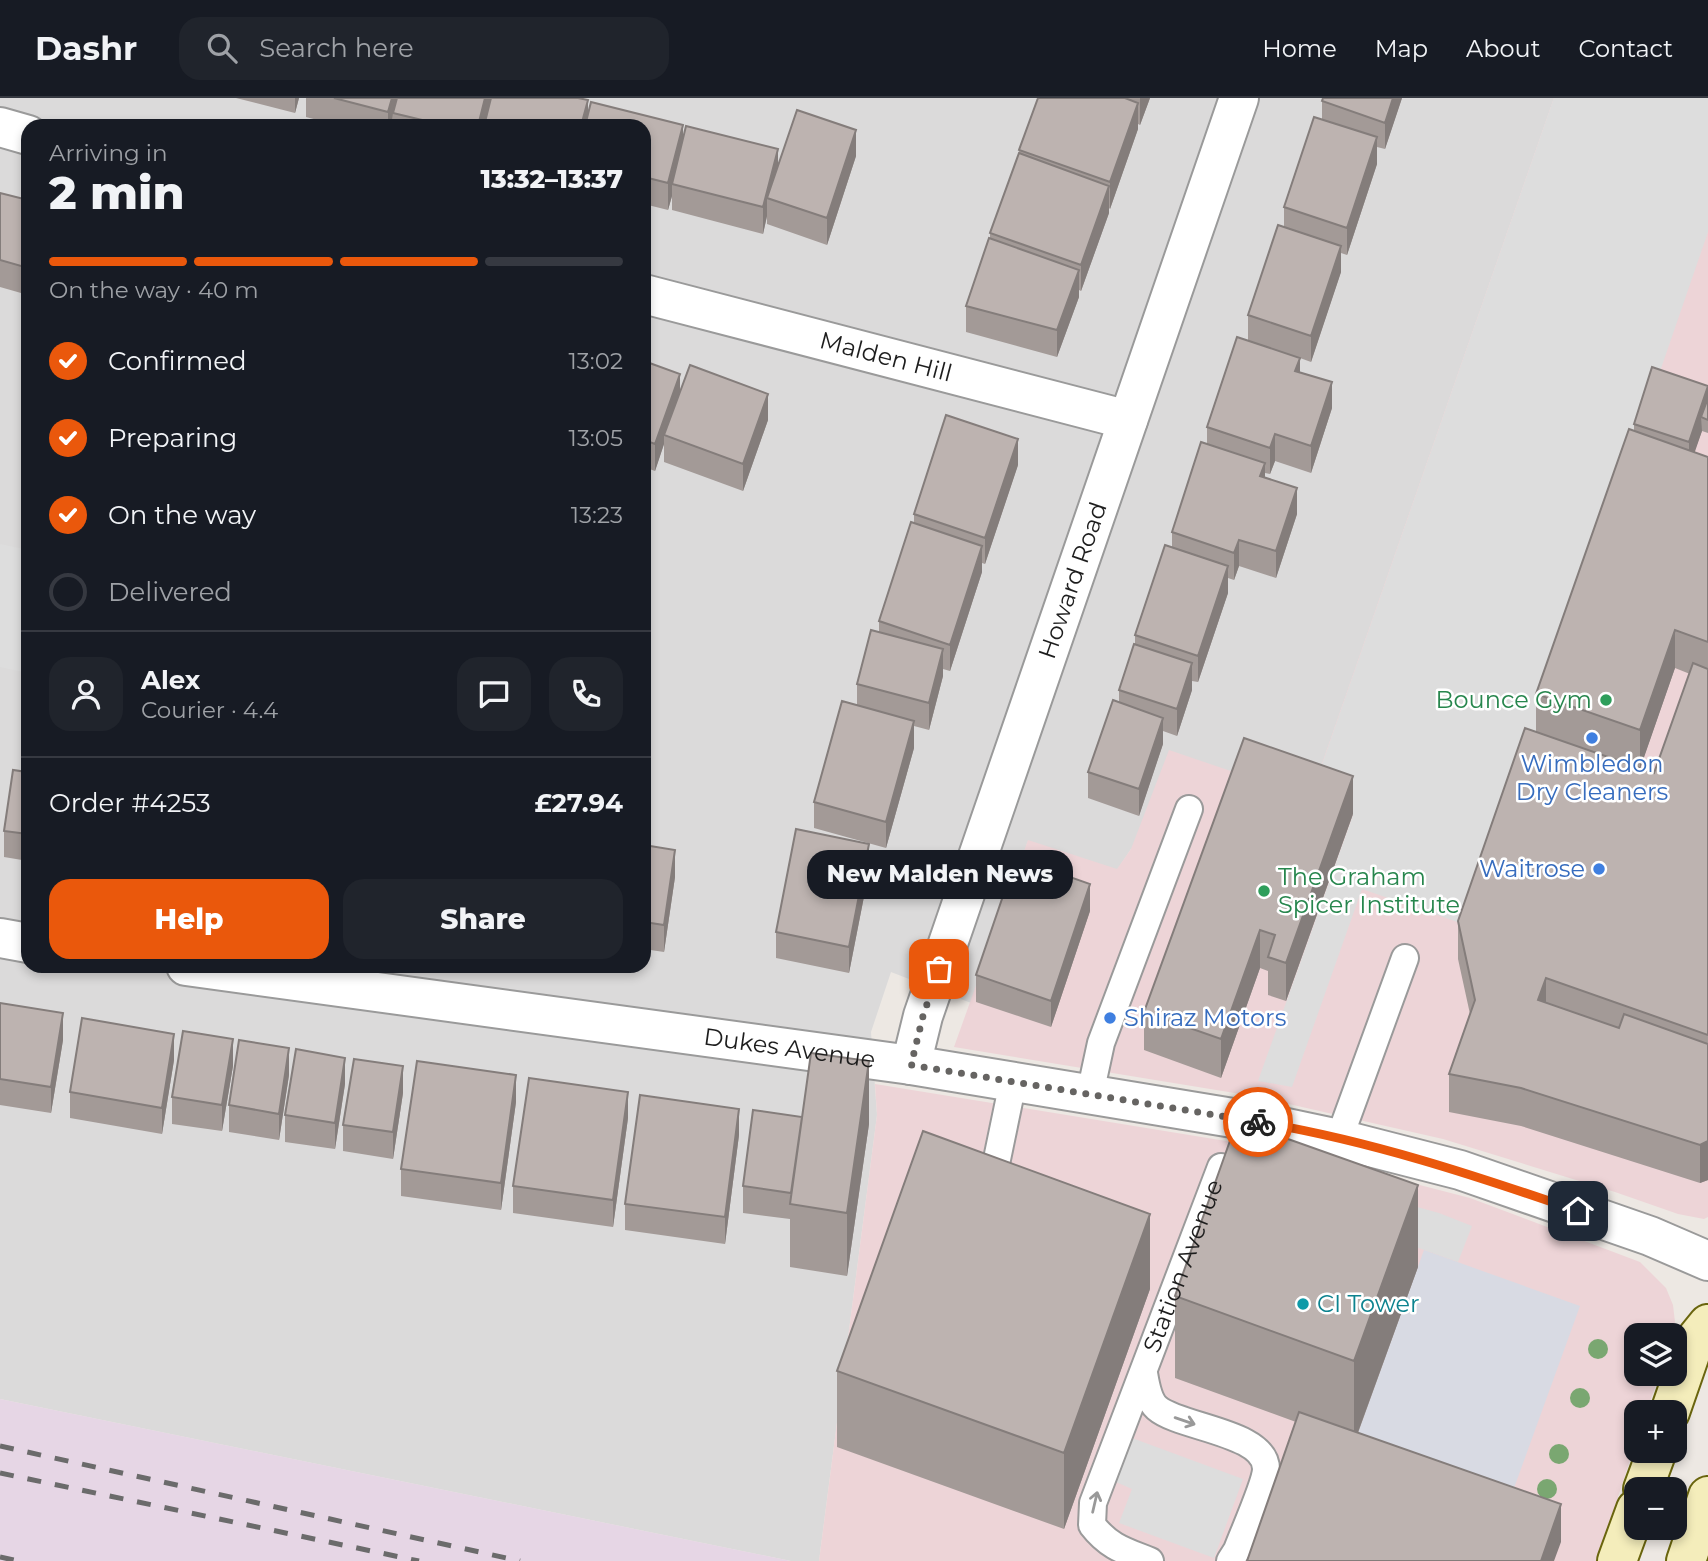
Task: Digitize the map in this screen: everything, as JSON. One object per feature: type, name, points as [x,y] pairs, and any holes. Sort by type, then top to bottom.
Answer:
[{"type":"main road","points":[[1674,1400],[1695,1340],[1708,1324]]},
{"type":"main road","points":[[1686,1561],[1708,1496]]},
{"type":"main road","points":[[1617,1561],[1625,1540]]},
{"type":"street","name":"Howard Road","points":[[911,1065],[923,1016],[1239,98]]},
{"type":"street","points":[[0,127],[21,133]]},
{"type":"street","name":"Malden Hill","points":[[651,296],[1128,420]]},
{"type":"street","points":[[0,938],[21,942]]},
{"type":"street","name":"Dukes Avenue","points":[[237,973],[911,1065],[1239,1119],[1339,1139],[1460,1170],[1650,1236],[1708,1261]]},
{"type":"lane","points":[[1090,1094],[1101,1043],[1189,809]]},
{"type":"lane","points":[[1339,1139],[1405,958]]},
{"type":"lane","points":[[985,1216],[1013,1082]]},
{"type":"lane","name":"Station Avenue","points":[[1150,1561],[1104,1540],[1092,1525],[1093,1503],[1239,1119]]},
{"type":"lane","points":[[1144,1374],[1147,1391],[1156,1408],[1174,1417],[1244,1441],[1262,1454],[1266,1469],[1237,1550],[1230,1561]]},
{"type":"shaded area","points":[[0,98],[1554,98],[1310,799],[1131,849],[1117,870],[1028,841],[971,1003],[891,972],[871,1032],[877,1115],[819,1561],[791,1561],[0,1399]]},
{"type":"shaded area","points":[[1554,98],[1708,98],[1708,1217],[1704,1219],[1678,1214],[1443,1139],[1253,1096],[954,1047],[1028,840],[1117,869],[1131,849],[1169,750],[1310,798]]},
{"type":"shaded area","name":"Waitrose","points":[[1554,98],[1708,98],[1708,232],[1469,926],[1362,889],[1292,1087],[1258,1081],[1353,815],[1310,799]]},
{"type":"shaded area","points":[[0,544],[21,548],[21,672],[0,667]]},
{"type":"shaded area","points":[[875,1084],[1288,1151],[1470,1198],[1640,1262],[1666,1288],[1673,1305],[1675,1322],[1624,1323],[1624,1386],[1656,1386],[1650,1400],[1624,1400],[1624,1463],[1629,1463],[1597,1561],[819,1561],[877,1115]]},
{"type":"shaded area","points":[[1330,1183],[1439,1213],[1472,1226],[1458,1262],[1290,1202]]},
{"type":"shaded area","points":[[1424,1250],[1580,1306],[1510,1499],[1354,1443]]},
{"type":"shaded area","points":[[0,1399],[791,1561],[0,1561]]},
{"type":"shaded area","points":[[1132,1438],[1243,1479],[1214,1558],[1119,1523],[1132,1489],[1116,1482]]},
{"type":"building","points":[[334,98],[392,98],[388,112]]},
{"type":"building","points":[[397,98],[485,98],[480,119],[418,119],[393,113]]},
{"type":"building","points":[[491,98],[588,100],[583,119],[486,119]]},
{"type":"building","points":[[1038,98],[1125,98],[1138,103],[1110,182],[1019,150]]},
{"type":"building","points":[[1323,98],[1393,98],[1385,123],[1322,101]]},
{"type":"building","points":[[591,102],[683,125],[668,183],[651,179],[651,119],[587,119]]},
{"type":"building","points":[[797,110],[856,130],[827,218],[767,198]]},
{"type":"building","points":[[1314,117],[1377,137],[1347,228],[1284,207]]},
{"type":"building","points":[[686,126],[778,149],[763,207],[672,184]]},
{"type":"building","points":[[1019,153],[1109,186],[1081,265],[990,233]]},
{"type":"building","points":[[0,193],[21,198],[21,266],[0,260]]},
{"type":"building","points":[[1278,225],[1341,246],[1311,336],[1248,315]]},
{"type":"building","points":[[989,238],[1079,270],[1057,330],[966,306]]},
{"type":"building","points":[[1237,337],[1300,358],[1295,371],[1332,382],[1311,446],[1275,434],[1270,448],[1207,427]]},
{"type":"building","points":[[651,364],[680,374],[655,444],[651,443]]},
{"type":"building","points":[[690,365],[768,394],[743,464],[664,435]]},
{"type":"building","points":[[1652,367],[1708,386],[1689,442],[1634,424]]},
{"type":"building","points":[[1708,398],[1708,420],[1701,417]]},
{"type":"building","points":[[946,415],[1018,439],[985,538],[914,514]]},
{"type":"building","points":[[1629,429],[1708,457],[1708,642],[1675,630],[1640,730],[1536,694]]},
{"type":"building","points":[[1201,442],[1265,463],[1260,476],[1297,488],[1276,551],[1239,540],[1234,553],[1172,532]]},
{"type":"building","points":[[911,522],[982,546],[950,645],[879,621]]},
{"type":"building","points":[[1165,545],[1228,566],[1198,656],[1135,635]]},
{"type":"building","points":[[871,630],[943,649],[929,703],[857,684]]},
{"type":"building","points":[[1134,644],[1192,663],[1177,709],[1119,690]]},
{"type":"building","name":"Waitrose","points":[[1693,663],[1708,669],[1708,1035],[1546,978],[1538,1000],[1619,1028],[1624,1014],[1708,1044],[1708,1141],[1700,1145],[1521,1088],[1449,1074],[1475,1000],[1458,921],[1525,728],[1654,773]]},
{"type":"building","points":[[1113,700],[1163,718],[1139,789],[1088,772]]},
{"type":"building","points":[[842,701],[914,721],[886,822],[814,802]]},
{"type":"building","name":"The Graham Spicer Institute","points":[[1244,738],[1353,776],[1286,963],[1268,957],[1275,935],[1260,930],[1221,1039],[1144,1012]]},
{"type":"building","points":[[13,770],[21,771],[21,833],[4,831]]},
{"type":"building","points":[[796,829],[869,844],[849,947],[776,932]]},
{"type":"building","points":[[651,846],[675,850],[664,925],[651,923]]},
{"type":"building","points":[[1016,858],[1090,884],[1051,1001],[976,975]]},
{"type":"building","points":[[0,1003],[63,1013],[51,1087],[0,1079]]},
{"type":"building","points":[[82,1018],[174,1034],[162,1108],[70,1092]]},
{"type":"building","points":[[183,1031],[233,1039],[222,1105],[172,1097]]},
{"type":"building","points":[[239,1040],[289,1048],[279,1114],[229,1105]]},
{"type":"building","points":[[296,1049],[345,1058],[335,1123],[285,1115]]},
{"type":"building","points":[[811,1053],[869,1061],[847,1213],[790,1204]]},
{"type":"building","points":[[354,1059],[403,1066],[393,1132],[343,1125]]},
{"type":"building","points":[[417,1061],[516,1075],[501,1183],[401,1169]]},
{"type":"building","points":[[529,1078],[628,1092],[613,1200],[513,1186]]},
{"type":"building","points":[[640,1095],[739,1109],[725,1217],[625,1204]]},
{"type":"building","points":[[753,1110],[802,1117],[791,1193],[743,1186]]},
{"type":"building","points":[[1237,1121],[1418,1185],[1354,1361],[1175,1296]]},
{"type":"building","points":[[923,1131],[1150,1214],[1064,1453],[837,1371]]},
{"type":"building","points":[[1299,1412],[1561,1504],[1541,1561],[1247,1561]]},
{"type":"railway","points":[[0,1446],[520,1561]]},
{"type":"railway","points":[[0,1473],[419,1561]]},
{"type":"railway","points":[[0,1557],[18,1561]]},
{"type":"way so far","points":[[939,969],[923,1016],[911,1065],[1258,1122]]},
{"type":"place","name":"Bounce Gym","points":[[1606,700]]},
{"type":"place","name":"Wimbledon Dry Cleaners","points":[[1592,738]]},
{"type":"place","name":"Waitrose","points":[[1599,869]]},
{"type":"place","name":"The Graham Spicer Institute","points":[[1264,891]]},
{"type":"place","name":"New Malden News","points":[[939,969]]},
{"type":"place","name":"Shiraz Motors","points":[[1110,1018]]},
{"type":"place","name":"CI Tower","points":[[1303,1304]]},
{"type":"route","points":[[1258,1122],[1339,1139],[1460,1170],[1578,1211]]}]
